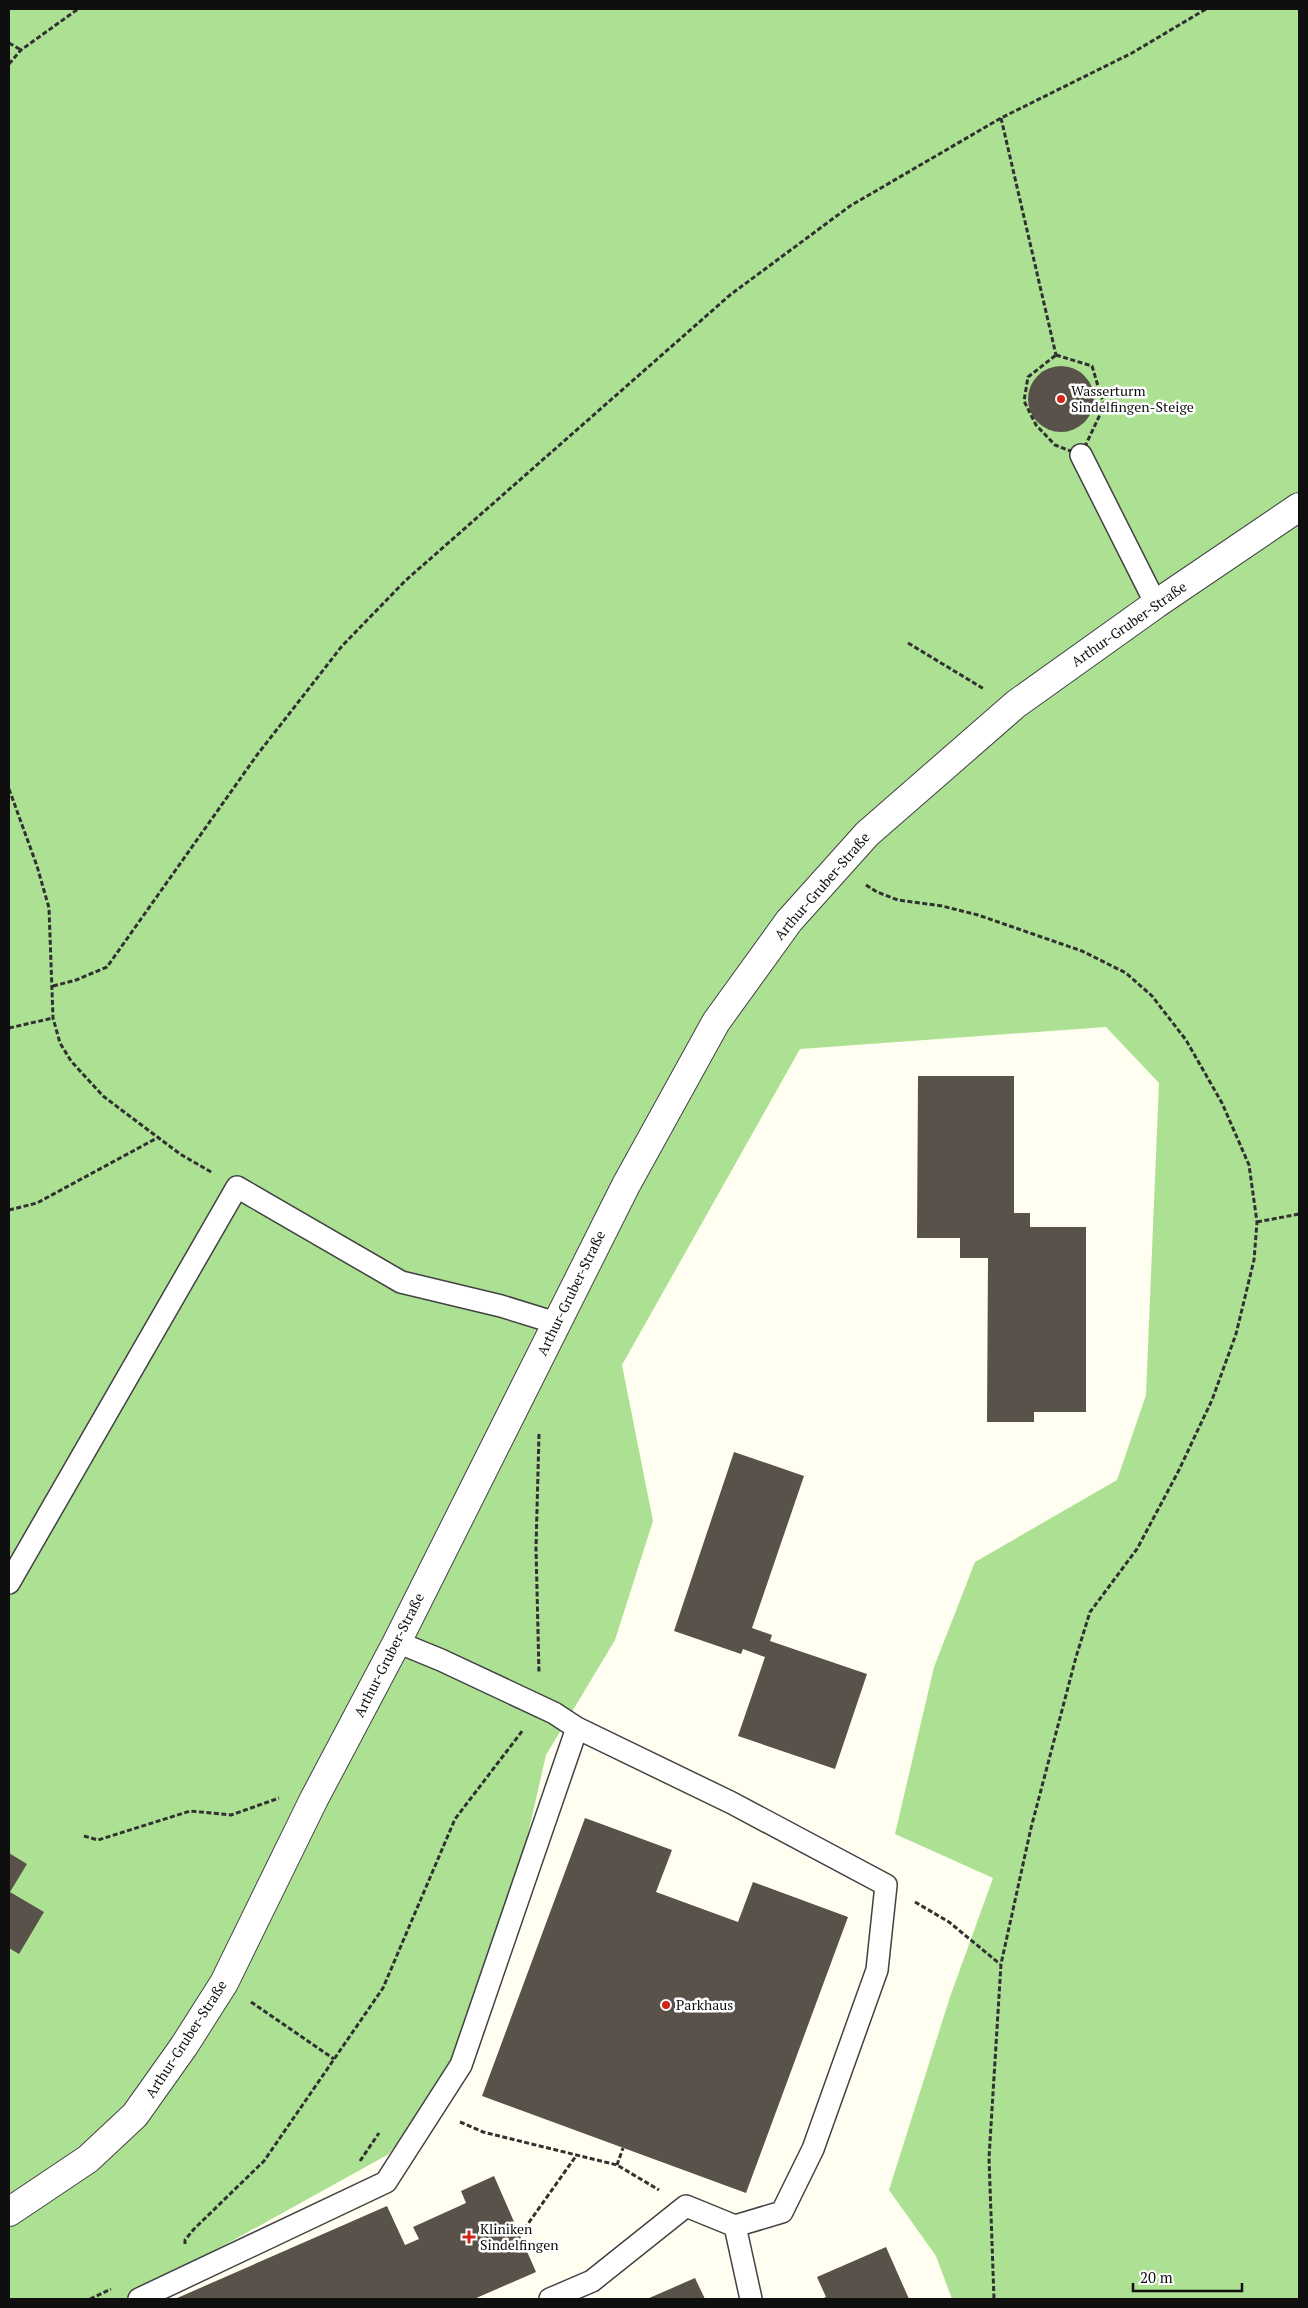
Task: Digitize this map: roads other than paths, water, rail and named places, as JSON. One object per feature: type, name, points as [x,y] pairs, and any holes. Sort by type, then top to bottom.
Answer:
[{"type":"street","name":"Arthur-Gruber-Straße","points":[[9,2212],[88,2159],[135,2115],[184,2046],[224,1983],[314,1799],[397,1642],[626,1185],[716,1022],[789,921],[867,834],[1016,704],[1156,604],[1299,507]]},
{"type":"lane","points":[[1081,456],[1156,604]]},
{"type":"lane","points":[[9,1583],[237,1187],[401,1282],[501,1306],[556,1323]]},
{"type":"lane","points":[[397,1642],[441,1660],[554,1713],[577,1728],[732,1803],[886,1885],[877,1970],[813,2149],[782,2212],[735,2226],[686,2206],[592,2281],[550,2299]]},
{"type":"lane","points":[[139,2299],[386,2182],[461,2065],[577,1728]]},
{"type":"lane","points":[[735,2226],[751,2299]]},
{"type":"place","name":"Wasserturm Sindelfingen-Steige","points":[[1061,399]]},
{"type":"place","name":"Parkhaus","points":[[666,2005]]},
{"type":"place","name":"Kliniken Sindelfingen","points":[[469,2237]]}]
